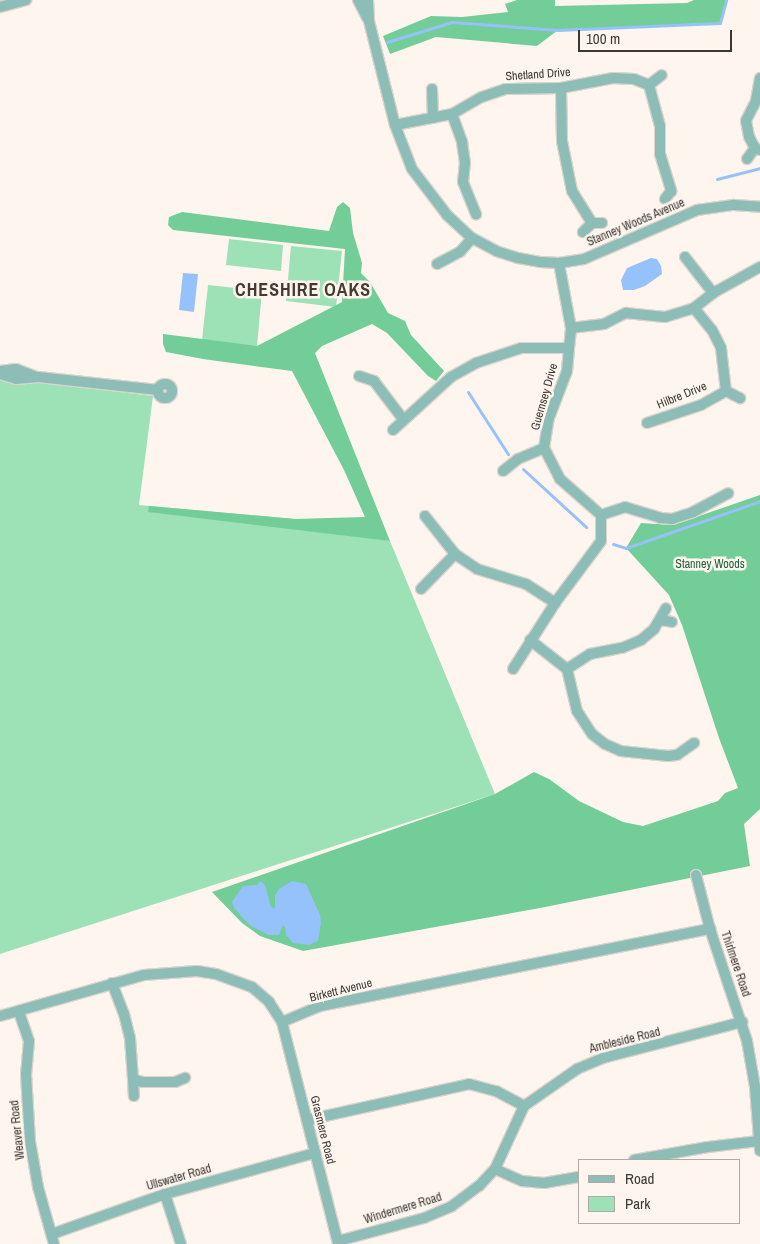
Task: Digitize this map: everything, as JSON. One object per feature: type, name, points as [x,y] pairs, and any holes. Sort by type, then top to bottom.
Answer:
[{"type":"street","points":[[0,8],[26,0]]},
{"type":"street","name":"Stanney Woods Avenue","points":[[358,0],[369,21]]},
{"type":"street","name":"Stanney Woods Avenue","points":[[368,0],[369,21],[401,146],[426,190],[447,215],[472,238],[496,251],[518,258],[559,263],[584,259],[697,210],[734,205],[760,207]]},
{"type":"street","points":[[662,75],[650,85],[660,126],[660,154],[668,195],[682,192]]},
{"type":"street","name":"Shetland Drive","points":[[395,126],[452,114],[482,97],[505,89],[561,88],[613,78],[634,79],[650,85]]},
{"type":"street","points":[[747,159],[758,149],[749,137],[746,121],[756,101],[760,78]]},
{"type":"street","points":[[561,88],[562,141],[572,191],[597,223],[583,232]]},
{"type":"street","points":[[432,89],[433,118]]},
{"type":"street","points":[[452,114],[462,142],[465,163],[463,182],[476,214]]},
{"type":"street","points":[[437,264],[460,252],[472,238]]},
{"type":"street","points":[[685,257],[713,292]]},
{"type":"street","name":"Guernsey Drive","points":[[559,263],[571,328],[567,371],[549,418],[544,448],[560,479],[601,515]]},
{"type":"street","points":[[571,328],[604,324],[626,313],[665,317],[694,308],[713,292],[760,267]]},
{"type":"street","name":"Hilbre Drive","points":[[694,308],[712,330],[721,348],[726,391]]},
{"type":"street","points":[[393,430],[451,377],[476,363],[521,348],[569,348]]},
{"type":"street","points":[[0,373],[16,369],[38,377],[158,390]]},
{"type":"street","points":[[366,374],[380,388],[392,407],[403,419]]},
{"type":"street","name":"Hilbre Drive","points":[[726,391],[740,398]]},
{"type":"street","name":"Hilbre Drive","points":[[647,424],[700,405],[726,391]]},
{"type":"street","points":[[503,471],[518,459],[544,448]]},
{"type":"street","points":[[513,669],[555,603],[601,540],[601,515],[625,507],[660,518],[672,519],[693,512],[728,494]]},
{"type":"street","points":[[425,516],[454,554],[478,569],[526,584],[555,603]]},
{"type":"street","points":[[421,589],[454,554]]},
{"type":"street","points":[[567,669],[590,654],[622,648],[641,640],[654,629],[666,608]]},
{"type":"street","points":[[660,620],[672,622]]},
{"type":"street","points":[[530,640],[567,669],[577,711],[592,734],[605,744],[621,751],[668,756],[677,755],[694,743]]},
{"type":"street","name":"Thirlmere Road","points":[[696,875],[710,929],[742,1022],[755,1087],[759,1146]]},
{"type":"street","name":"Birkett Avenue","points":[[282,1022],[320,1006],[710,929]]},
{"type":"street","points":[[0,1016],[20,1012],[112,983],[144,975],[177,971],[216,974],[239,982],[261,994],[277,1012],[282,1022]]},
{"type":"street","points":[[112,983],[124,1014],[130,1038],[134,1096]]},
{"type":"street","name":"Weaver Road","points":[[20,1012],[29,1041],[26,1074],[30,1141],[38,1187],[53,1239]]},
{"type":"street","name":"Grasmere Road","points":[[282,1022],[338,1243]]},
{"type":"street","name":"Ambleside Road","points":[[495,1169],[524,1106],[589,1062],[742,1022]]},
{"type":"street","points":[[133,1079],[142,1082],[168,1082],[185,1078]]},
{"type":"street","points":[[307,1120],[469,1084],[496,1091],[524,1106]]},
{"type":"street","points":[[640,1159],[708,1147],[759,1146]]},
{"type":"street","name":"Ullswater Road","points":[[53,1239],[166,1194],[315,1153]]},
{"type":"street","points":[[495,1169],[522,1181],[544,1183],[578,1177]]},
{"type":"street","name":"Windermere Road","points":[[338,1243],[424,1218],[452,1206],[479,1186],[495,1169]]},
{"type":"street","points":[[166,1194],[181,1244]]},
{"type":"green space","points":[[517,0],[555,0],[555,6],[687,3],[694,0],[726,0],[720,23],[558,30],[537,46],[436,37],[390,54],[383,36],[431,16],[462,17],[508,12],[505,4]]},
{"type":"green space","points":[[343,202],[350,208],[353,233],[362,263],[361,273],[370,282],[388,313],[405,321],[411,335],[444,371],[436,381],[428,376],[387,333],[372,324],[322,346],[315,353],[390,541],[148,512],[149,506],[295,519],[365,517],[344,470],[292,371],[166,352],[163,344],[163,334],[257,346],[342,302],[345,249],[173,230],[168,225],[169,217],[182,212],[329,231],[337,207]]},
{"type":"green space","points":[[229,239],[283,245],[281,271],[226,265]]},
{"type":"green space","points":[[291,246],[342,251],[336,307],[286,301]]},
{"type":"green space","points":[[208,285],[262,291],[257,346],[202,340]]},
{"type":"green space","points":[[0,378],[153,396],[139,505],[295,519],[390,541],[495,794],[0,954]]},
{"type":"green space","name":"Stanney Woods","points":[[760,495],[760,809],[744,824],[750,866],[540,908],[303,951],[260,936],[242,923],[212,892],[495,794],[534,772],[549,779],[579,801],[623,822],[643,826],[718,801],[725,793],[738,788],[719,738],[682,625],[669,595],[626,548],[641,523],[673,525]]},
{"type":"water","points":[[651,258],[657,259],[661,266],[662,274],[645,286],[634,290],[623,290],[621,280],[627,268]]},
{"type":"water","points":[[183,273],[198,274],[194,312],[179,310]]},
{"type":"water","points":[[260,881],[265,885],[271,907],[275,909],[275,895],[279,889],[292,881],[306,884],[320,915],[321,923],[318,941],[309,945],[293,943],[286,935],[283,925],[279,935],[269,935],[251,926],[242,917],[234,908],[232,902],[243,886],[257,885]]},
{"type":"waterway","points":[[387,42],[452,22],[558,30],[720,23],[726,0]]},
{"type":"waterway","points":[[717,179],[760,168]]},
{"type":"waterway","points":[[468,392],[508,454]]},
{"type":"waterway","points":[[523,469],[586,527]]},
{"type":"waterway","points":[[613,544],[626,548],[760,501]]},
{"type":"district","name":"CHESHIRE OAKS","points":[[303,290]]}]
